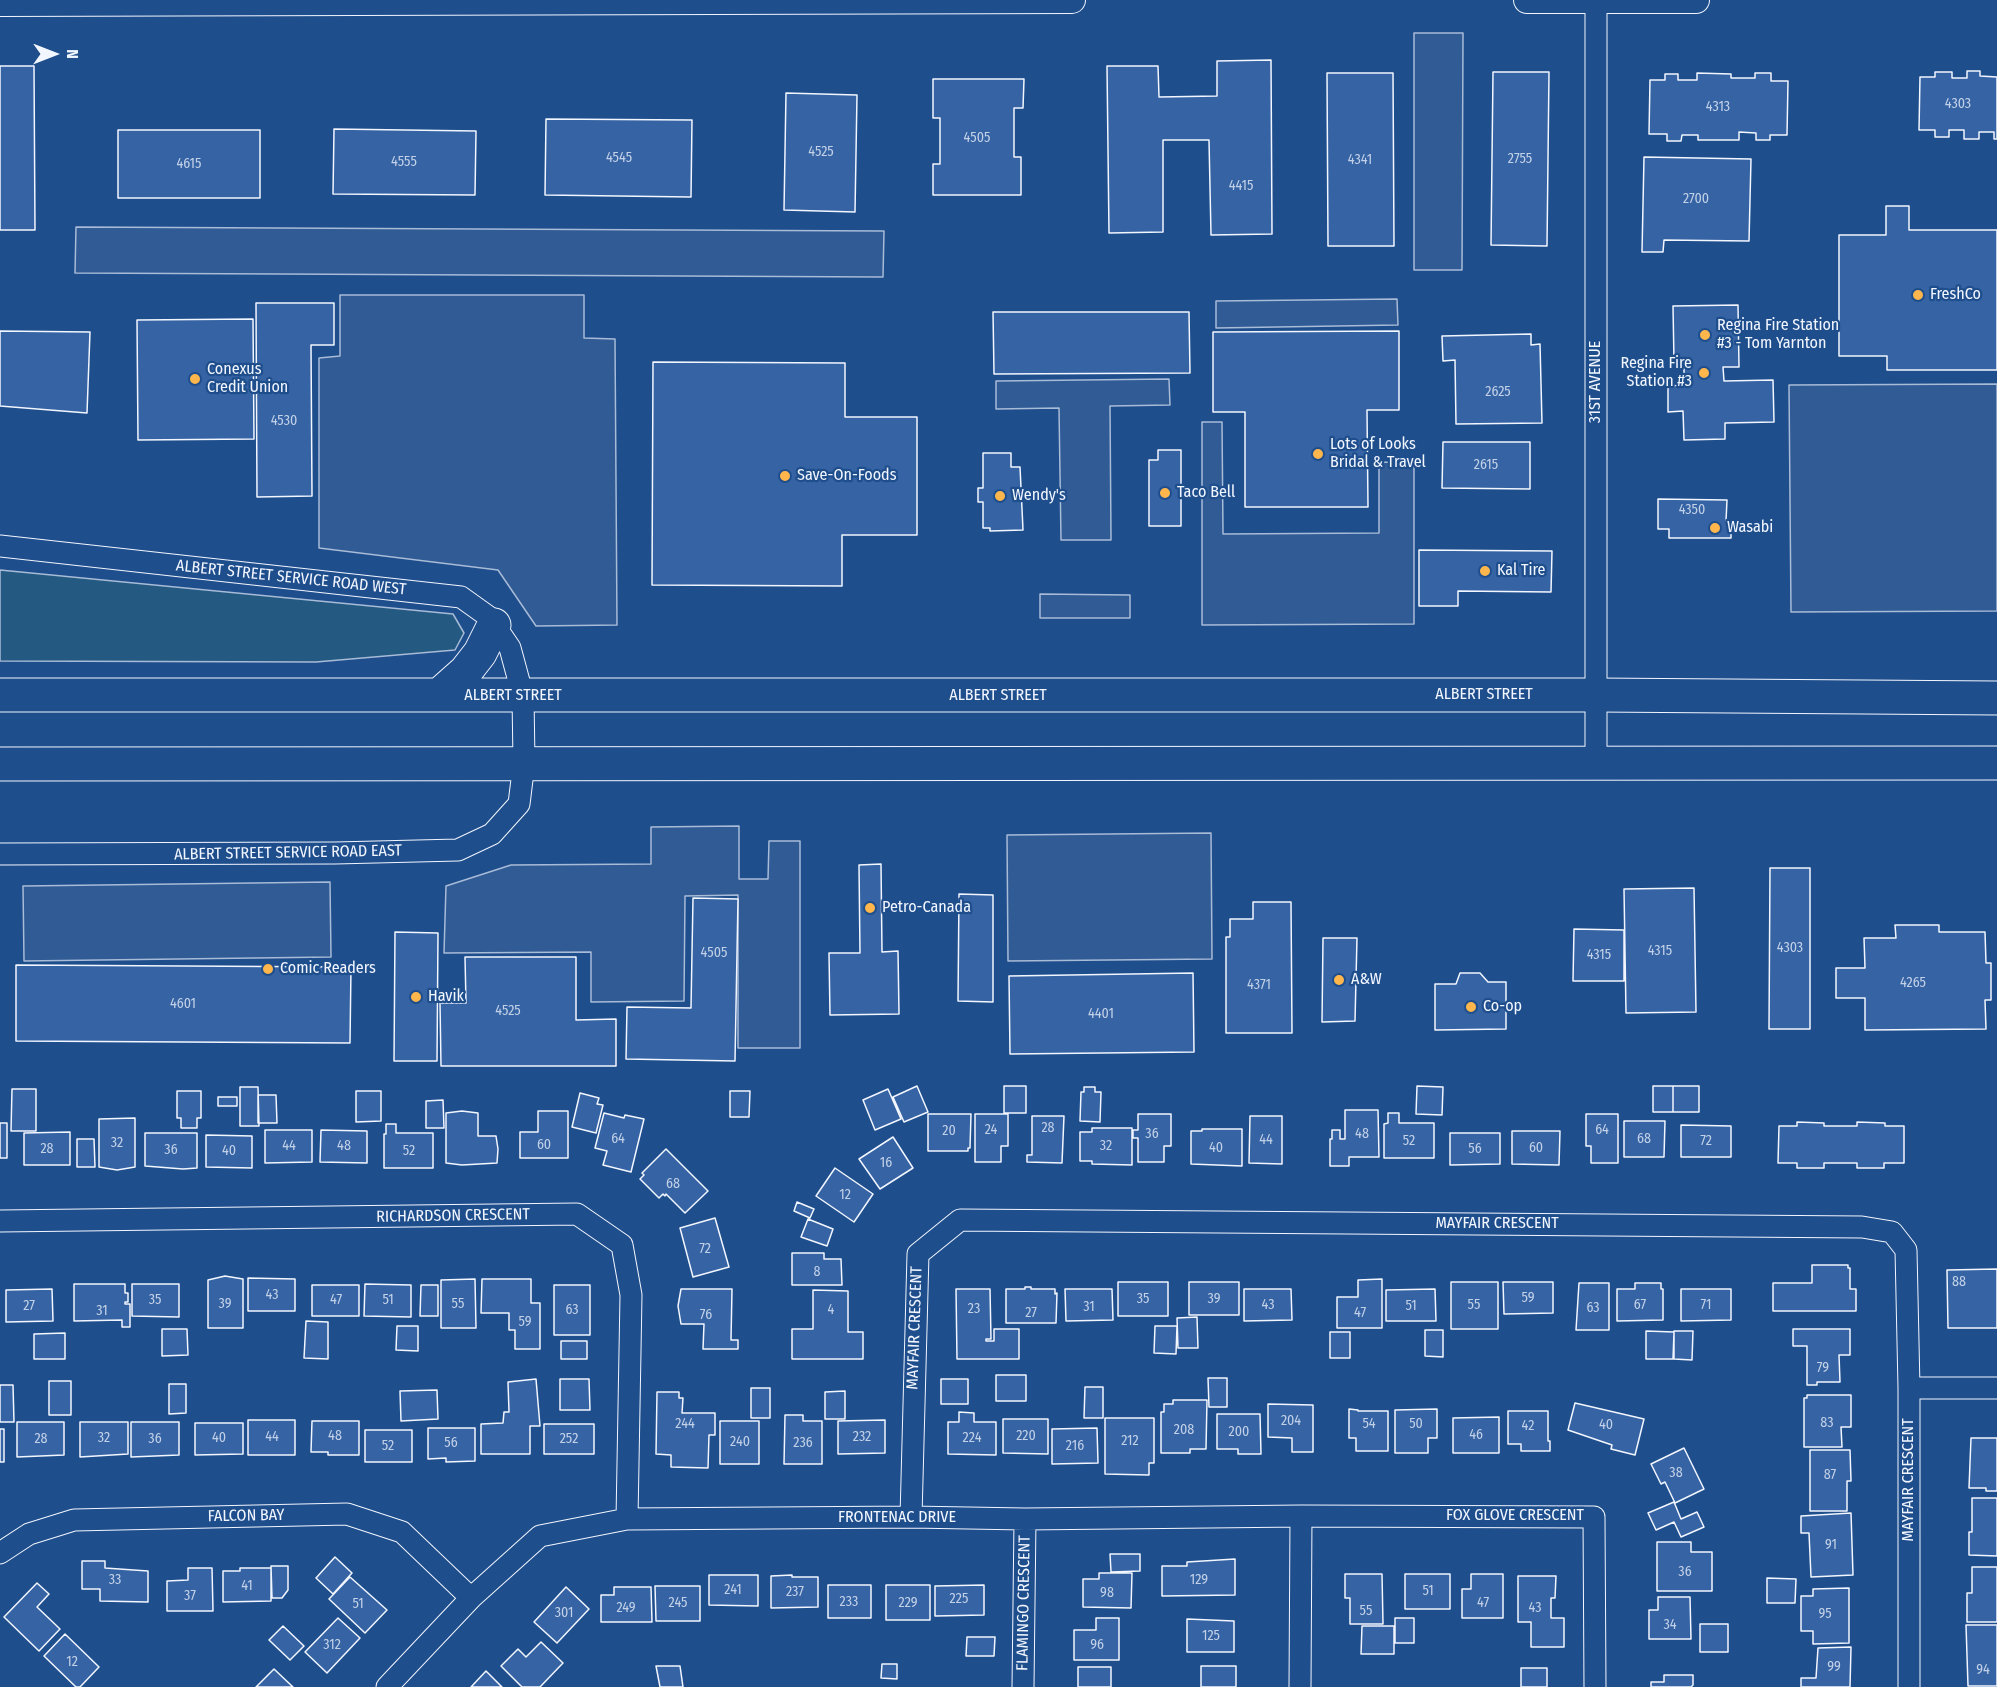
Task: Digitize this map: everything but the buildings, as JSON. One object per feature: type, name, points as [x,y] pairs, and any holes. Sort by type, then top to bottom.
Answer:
[{"type":"main road","points":[[439,696],[466,671],[480,654],[494,624]]},
{"type":"main road","name":"ALBERT STREET","points":[[0,695],[1997,698]]},
{"type":"main road","points":[[0,764],[1997,763]]},
{"type":"street","points":[[0,3],[1072,0]]},
{"type":"street","points":[[1527,0],[1696,0]]},
{"type":"street","name":"31ST AVENUE","points":[[1596,1],[1596,762]]},
{"type":"street","name":"ALBERT STREET SERVICE ROAD WEST","points":[[0,546],[461,597],[489,617],[510,648],[523,696]]},
{"type":"street","name":"ALBERT STREET SERVICE ROAD EAST","points":[[0,854],[335,854],[458,850],[492,834],[519,804],[524,763],[523,696]]},
{"type":"street","name":"RICHARDSON CRESCENT","points":[[0,1221],[578,1214],[622,1245],[631,1295],[627,1519]]},
{"type":"street","name":"MAYFAIR CRESCENT","points":[[911,1517],[918,1254],[960,1220],[1827,1226],[1862,1227],[1892,1232],[1906,1250],[1909,1388],[1909,1687]]},
{"type":"street","points":[[1909,1388],[1997,1388]]},
{"type":"street","name":"FALCON BAY","points":[[0,1553],[29,1534],[74,1520],[347,1514],[402,1532],[471,1598]]},
{"type":"street","points":[[1300,1687],[1301,1516]]},
{"type":"street","name":"FRONTENAC DRIVE","points":[[387,1687],[471,1598],[540,1536],[627,1519],[1301,1516]]},
{"type":"street","name":"FOX GLOVE CRESCENT","points":[[1301,1516],[1594,1517],[1595,1687]]},
{"type":"street","name":"FLAMINGO CRESCENT","points":[[1023,1687],[1025,1519]]},
{"type":"shaded area","points":[[1414,33],[1463,33],[1462,270],[1414,270]]},
{"type":"shaded area","points":[[76,227],[884,231],[883,277],[75,273]]},
{"type":"shaded area","points":[[340,295],[584,295],[584,338],[615,339],[617,625],[536,626],[498,570],[319,548],[319,358],[340,356]]},
{"type":"shaded area","points":[[1397,299],[1398,325],[1216,328],[1216,301]]},
{"type":"shaded area","points":[[1169,379],[1170,405],[1110,406],[1111,540],[1061,540],[1059,408],[996,409],[996,381]]},
{"type":"shaded area","points":[[1997,384],[1997,611],[1791,612],[1789,385]]},
{"type":"shaded area","points":[[1202,422],[1222,422],[1223,534],[1379,533],[1379,462],[1414,463],[1414,624],[1202,625]]},
{"type":"shaded area","points":[[0,570],[453,614],[464,633],[455,650],[316,662],[0,661]]},
{"type":"shaded area","points":[[1040,594],[1130,595],[1130,618],[1040,618]]},
{"type":"shaded area","points":[[739,826],[739,879],[768,879],[769,841],[800,841],[800,1048],[738,1048],[738,895],[685,896],[684,1001],[591,1002],[591,952],[444,953],[446,886],[511,865],[651,864],[651,827]]},
{"type":"shaded area","points":[[1211,833],[1212,959],[1008,961],[1007,835]]},
{"type":"shaded area","points":[[330,882],[331,957],[24,961],[23,886]]},
{"type":"place","name":"FreshCo","points":[[1918,295]]},
{"type":"place","name":"Regina Fire Station #3 - Tom Yarnton","points":[[1705,335]]},
{"type":"place","name":"Regina Fire Station #3","points":[[1704,373]]},
{"type":"place","name":"Conexus Credit Union","points":[[195,379]]},
{"type":"place","name":"Lots of Looks Bridal & Travel","points":[[1318,454]]},
{"type":"place","name":"Save-On-Foods","points":[[785,476]]},
{"type":"place","name":"Taco Bell","points":[[1165,493]]},
{"type":"place","name":"Wendy's","points":[[1000,496]]},
{"type":"place","name":"Wasabi","points":[[1715,528]]},
{"type":"place","name":"Kal Tire","points":[[1485,571]]},
{"type":"place","name":"Petro-Canada","points":[[870,908]]},
{"type":"place","name":"Comic Readers","points":[[268,969]]},
{"type":"place","name":"A&W","points":[[1339,980]]},
{"type":"place","name":"Havik","points":[[416,997]]},
{"type":"place","name":"Co-op","points":[[1471,1007]]}]
